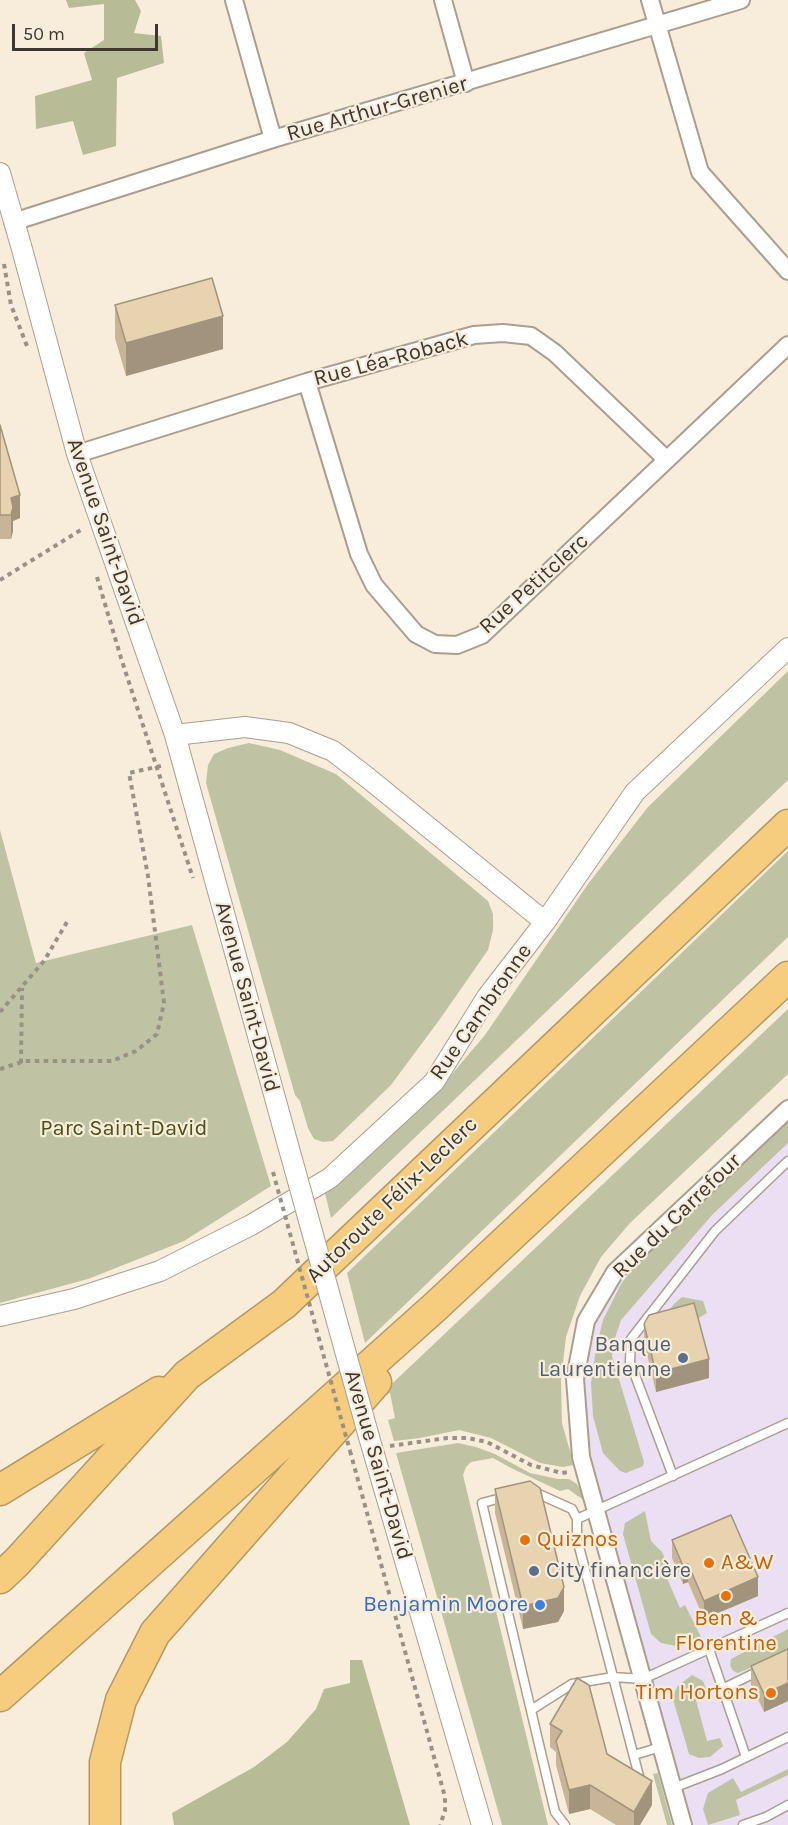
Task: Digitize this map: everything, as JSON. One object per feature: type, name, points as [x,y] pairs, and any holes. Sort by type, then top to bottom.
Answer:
[{"type":"highway","name":"Autoroute Félix-Leclerc","points":[[0,1578],[188,1375],[284,1304],[788,825]]},
{"type":"highway","points":[[0,1696],[435,1307],[788,977]]},
{"type":"highway","points":[[105,1825],[105,1762],[121,1700],[155,1633],[420,1331],[435,1307]]},
{"type":"highway","points":[[0,1490],[188,1375]]},
{"type":"street","points":[[234,0],[273,139]]},
{"type":"street","points":[[443,0],[466,83]]},
{"type":"street","points":[[650,0],[700,172],[788,272]]},
{"type":"street","name":"Rue Arthur-Grenier","points":[[14,222],[273,139],[741,0]]},
{"type":"street","name":"Avenue Saint-David","points":[[0,173],[77,454],[175,735],[371,1443],[482,1825]]},
{"type":"street","name":"Rue Léa-Roback","points":[[77,454],[307,382],[474,335],[504,333],[531,336],[555,353],[667,460]]},
{"type":"street","name":"Rue Petitclerc","points":[[307,382],[359,554],[374,585],[416,634],[435,644],[457,645],[483,635],[788,345]]},
{"type":"street","name":"Rue Cambronne","points":[[0,1316],[74,1299],[160,1271],[251,1225],[330,1178],[434,1082],[487,997],[544,922],[635,792],[788,648]]},
{"type":"street","points":[[175,735],[245,727],[289,733],[333,751],[544,922]]},
{"type":"street","name":"Rue du Carrefour","points":[[683,1825],[581,1457],[575,1379],[586,1322],[615,1272],[788,1109]]},
{"type":"lane","points":[[673,1476],[630,1362],[631,1340],[715,1232],[788,1161]]},
{"type":"lane","points":[[577,1519],[788,1423]]},
{"type":"lane","points":[[520,1493],[530,1490],[572,1509],[577,1519],[577,1539],[640,1780]]},
{"type":"lane","points":[[511,1495],[482,1503],[555,1812],[565,1825]]},
{"type":"lane","points":[[531,1710],[572,1684],[613,1677],[643,1679],[788,1613]]},
{"type":"lane","points":[[709,1649],[746,1757]]},
{"type":"lane","points":[[722,1689],[769,1666]]},
{"type":"lane","points":[[673,1788],[788,1737]]},
{"type":"lane","points":[[634,1755],[661,1747]]},
{"type":"lane","points":[[743,1825],[766,1817],[788,1805]]},
{"type":"path","points":[[0,579],[66,537],[100,520]]},
{"type":"path","points":[[0,1069],[21,1063],[112,1061],[136,1051],[157,1034],[164,1003],[148,876],[129,773],[156,766]]},
{"type":"path","points":[[0,1012],[44,961],[67,922]]},
{"type":"path","points":[[21,1063],[22,987]]},
{"type":"path","points":[[271,1162],[445,1797],[446,1812],[440,1825]]},
{"type":"path","points":[[350,1453],[371,1443],[447,1437],[468,1438],[487,1442],[531,1465],[562,1473],[585,1471]]},
{"type":"shaded area","points":[[788,1109],[788,1825],[683,1825],[581,1457],[575,1379],[586,1321],[615,1272]]},
{"type":"green space","points":[[66,0],[135,0],[141,11],[134,33],[161,36],[164,63],[117,78],[116,146],[83,155],[73,121],[36,129],[35,96],[92,80],[84,53],[104,40],[104,4],[69,8]]},
{"type":"green space","points":[[788,671],[788,780],[331,1218],[325,1193],[441,1087],[485,1035],[588,884],[648,807]]},
{"type":"green space","points":[[249,743],[280,750],[336,774],[488,901],[493,914],[493,930],[488,950],[440,1019],[391,1085],[333,1141],[323,1142],[314,1139],[308,1128],[300,1101],[295,1095],[206,783],[208,765],[214,754]]},
{"type":"green space","name":"Parc Saint-David","points":[[0,830],[36,963],[192,925],[271,1186],[184,1241],[88,1279],[0,1303]]},
{"type":"green space","points":[[788,851],[788,937],[365,1343],[347,1273]]},
{"type":"green space","points":[[788,1009],[788,1074],[630,1223],[601,1257],[580,1296],[566,1337],[561,1380],[562,1423],[574,1465],[563,1467],[540,1463],[491,1438],[459,1430],[394,1441],[388,1420],[395,1418],[390,1393],[381,1397],[380,1395]]},
{"type":"green space","points":[[788,1115],[788,1143],[712,1215],[621,1320],[612,1356],[644,1462],[643,1466],[626,1473],[620,1471],[603,1453],[593,1416],[591,1383],[603,1320],[621,1284],[648,1248]]},
{"type":"green space","points":[[682,1297],[703,1301],[707,1313],[694,1321],[659,1323],[674,1304]]},
{"type":"green space","points":[[458,1443],[495,1454],[530,1473],[569,1479],[577,1484],[582,1493],[582,1499],[568,1489],[560,1491],[493,1458],[471,1462],[463,1475],[548,1825],[502,1825],[396,1453]]},
{"type":"green space","points":[[645,1511],[651,1541],[662,1552],[669,1567],[663,1569],[680,1608],[685,1605],[703,1641],[676,1646],[661,1643],[651,1634],[623,1534],[625,1523]]},
{"type":"green space","points":[[788,1629],[788,1651],[738,1673],[733,1671],[730,1665],[731,1659]]},
{"type":"green space","points":[[350,1660],[362,1660],[410,1825],[174,1825],[172,1813],[254,1767],[287,1742],[316,1709],[324,1689],[350,1683]]},
{"type":"green space","points":[[692,1675],[703,1681],[709,1696],[696,1700],[707,1741],[720,1738],[723,1746],[710,1757],[699,1758],[689,1754],[672,1696],[678,1686]]},
{"type":"green space","points":[[788,1769],[788,1775],[736,1800],[740,1815],[708,1825],[703,1809],[708,1793],[733,1778],[741,1792]]},
{"type":"green space","points":[[658,1773],[672,1825],[667,1825],[653,1774]]},
{"type":"building","points":[[212,278],[223,316],[126,343],[115,305]]},
{"type":"building","points":[[0,425],[20,495],[11,498],[13,507],[11,515],[0,515]]},
{"type":"building","points":[[694,1303],[709,1359],[656,1373],[644,1324],[649,1315]]},
{"type":"building","points":[[530,1481],[540,1488],[564,1587],[558,1598],[523,1606],[495,1489]]},
{"type":"building","points":[[731,1515],[758,1577],[704,1601],[688,1564],[683,1566],[672,1540]]},
{"type":"building","points":[[788,1649],[788,1683],[764,1694],[751,1666]]},
{"type":"building","points":[[577,1678],[589,1685],[607,1754],[652,1781],[634,1812],[590,1785],[569,1790],[556,1741],[562,1731],[550,1724]]},
{"type":"place","name":"Banque Laurentienne","points":[[683,1358]]},
{"type":"place","name":"Quiznos","points":[[525,1540]]},
{"type":"place","name":"A&W","points":[[709,1563]]},
{"type":"place","name":"City financière","points":[[534,1571]]},
{"type":"place","name":"Ben & Florentine","points":[[726,1596]]},
{"type":"place","name":"Benjamin Moore","points":[[540,1605]]},
{"type":"place","name":"Tim Hortons","points":[[771,1693]]}]
